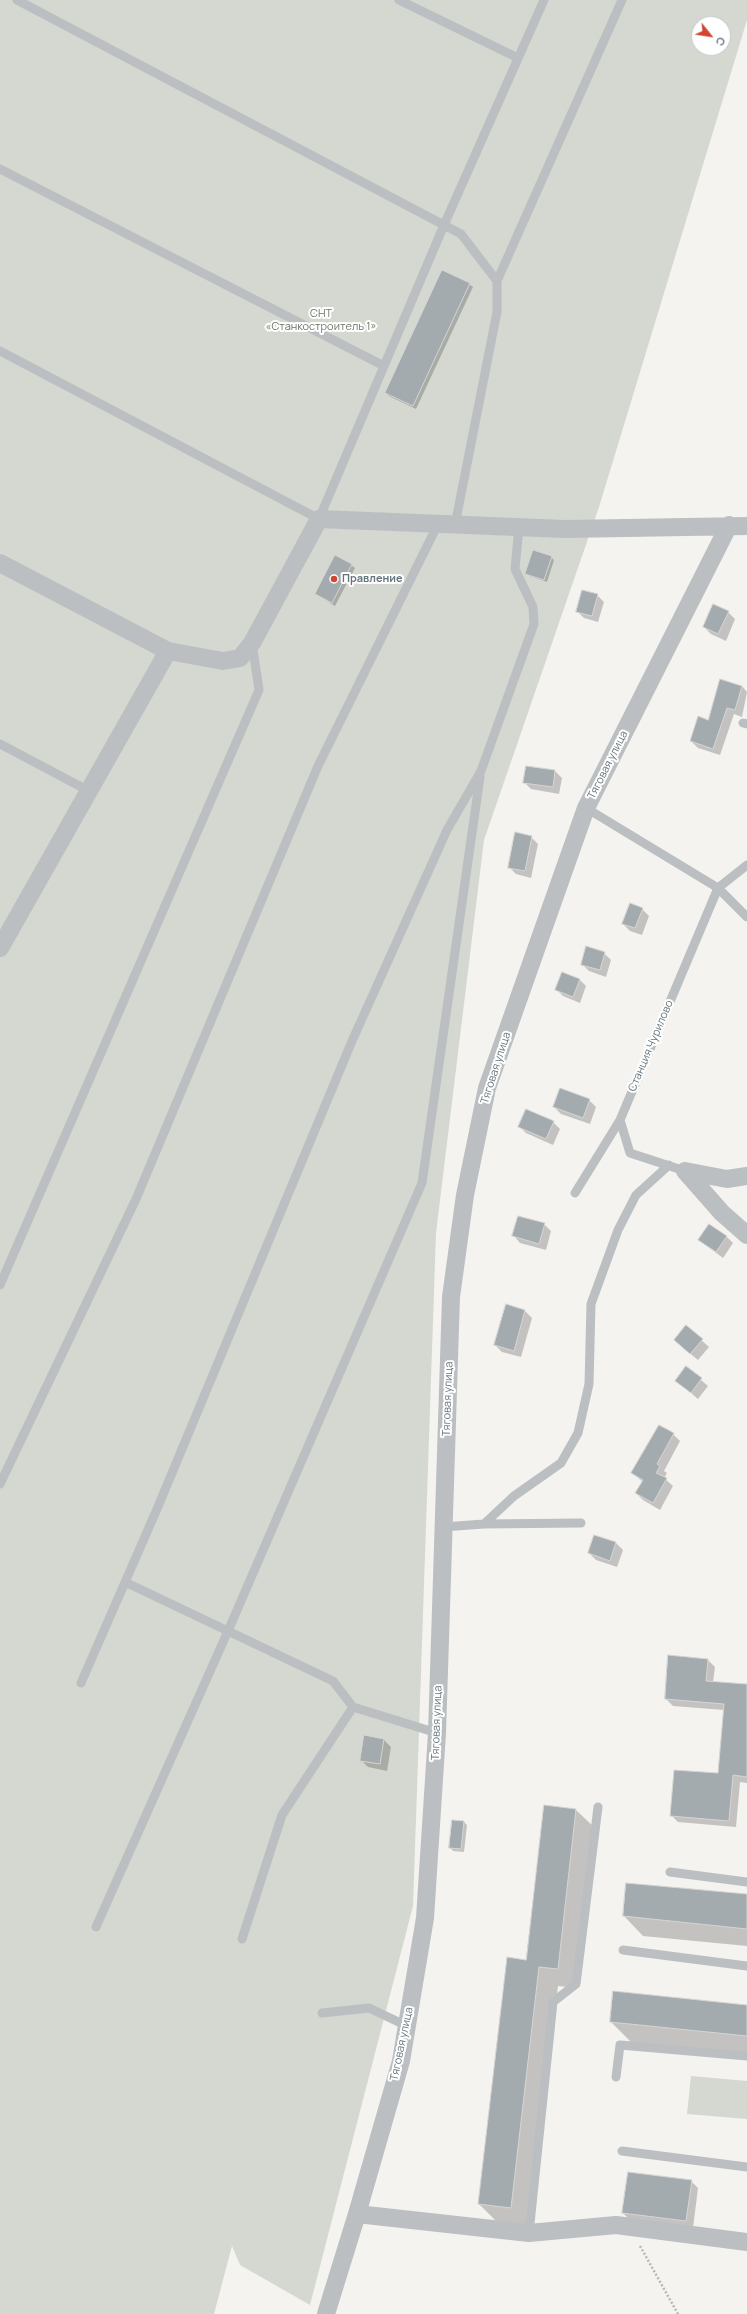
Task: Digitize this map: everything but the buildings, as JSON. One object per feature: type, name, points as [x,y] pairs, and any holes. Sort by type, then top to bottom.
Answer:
[{"type":"street","points":[[0,563],[168,651],[223,661],[240,658],[252,643],[319,519],[565,529],[729,525],[747,526]]},
{"type":"street","name":"Тяговая улица","points":[[326,2314],[357,2214],[400,2061],[426,1918],[437,1733],[451,1297],[465,1195],[487,1088],[586,808],[729,525]]},
{"type":"street","points":[[2,938],[89,791],[168,651]]},
{"type":"street","points":[[677,1168],[727,1179],[747,1176]]},
{"type":"street","points":[[677,1168],[722,1213],[747,1235]]},
{"type":"street","points":[[357,2214],[529,2233],[616,2225],[747,2242]]},
{"type":"lane","points":[[17,0],[460,234],[497,281]]},
{"type":"lane","points":[[399,0],[518,58]]},
{"type":"lane","points":[[0,351],[319,519],[444,225],[544,0]]},
{"type":"lane","points":[[0,1484],[136,1199],[318,766],[446,524],[497,312],[497,281],[622,0]]},
{"type":"lane","points":[[0,169],[384,366]]},
{"type":"lane","points":[[81,1683],[356,1034],[447,830],[481,772],[534,624],[533,607],[515,570],[519,527]]},
{"type":"lane","points":[[0,1285],[259,690],[252,643]]},
{"type":"lane","points":[[0,744],[89,791]]},
{"type":"lane","points":[[96,1927],[228,1631],[422,1184],[481,772]]},
{"type":"lane","points":[[586,808],[718,888],[747,916]]},
{"type":"lane","name":"Станция Чурилово","points":[[574,1193],[620,1120],[718,888],[747,866]]},
{"type":"lane","points":[[620,1120],[630,1153],[677,1168]]},
{"type":"lane","points":[[484,1524],[514,1496],[561,1463],[578,1433],[589,1384],[591,1304],[618,1230],[636,1195],[677,1168]]},
{"type":"lane","points":[[443,1527],[484,1524],[580,1523]]},
{"type":"lane","points":[[125,1582],[333,1681],[352,1707],[437,1733]]},
{"type":"lane","points":[[242,1939],[282,1815],[352,1707]]},
{"type":"lane","points":[[529,2233],[553,2002],[576,1984],[598,1807]]},
{"type":"lane","points":[[670,1872],[747,1882]]},
{"type":"lane","points":[[623,1950],[747,1966]]},
{"type":"lane","points":[[322,2013],[369,2008],[407,2026]]},
{"type":"lane","points":[[616,2077],[620,2045],[747,2056]]},
{"type":"lane","points":[[622,2151],[747,2167]]},
{"type":"path","points":[[630,2228],[678,2314]]},
{"type":"green space","name":"СНТ «Станкостроитель 1»","points":[[0,0],[747,0],[747,20],[599,507],[484,840],[436,1233],[413,1906],[310,2305],[240,2265],[232,2246],[214,2314],[0,2314]]},
{"type":"green space","points":[[691,2076],[747,2081],[747,2119],[687,2114]]},
{"type":"place","name":"Правление","points":[[334,579]]}]
